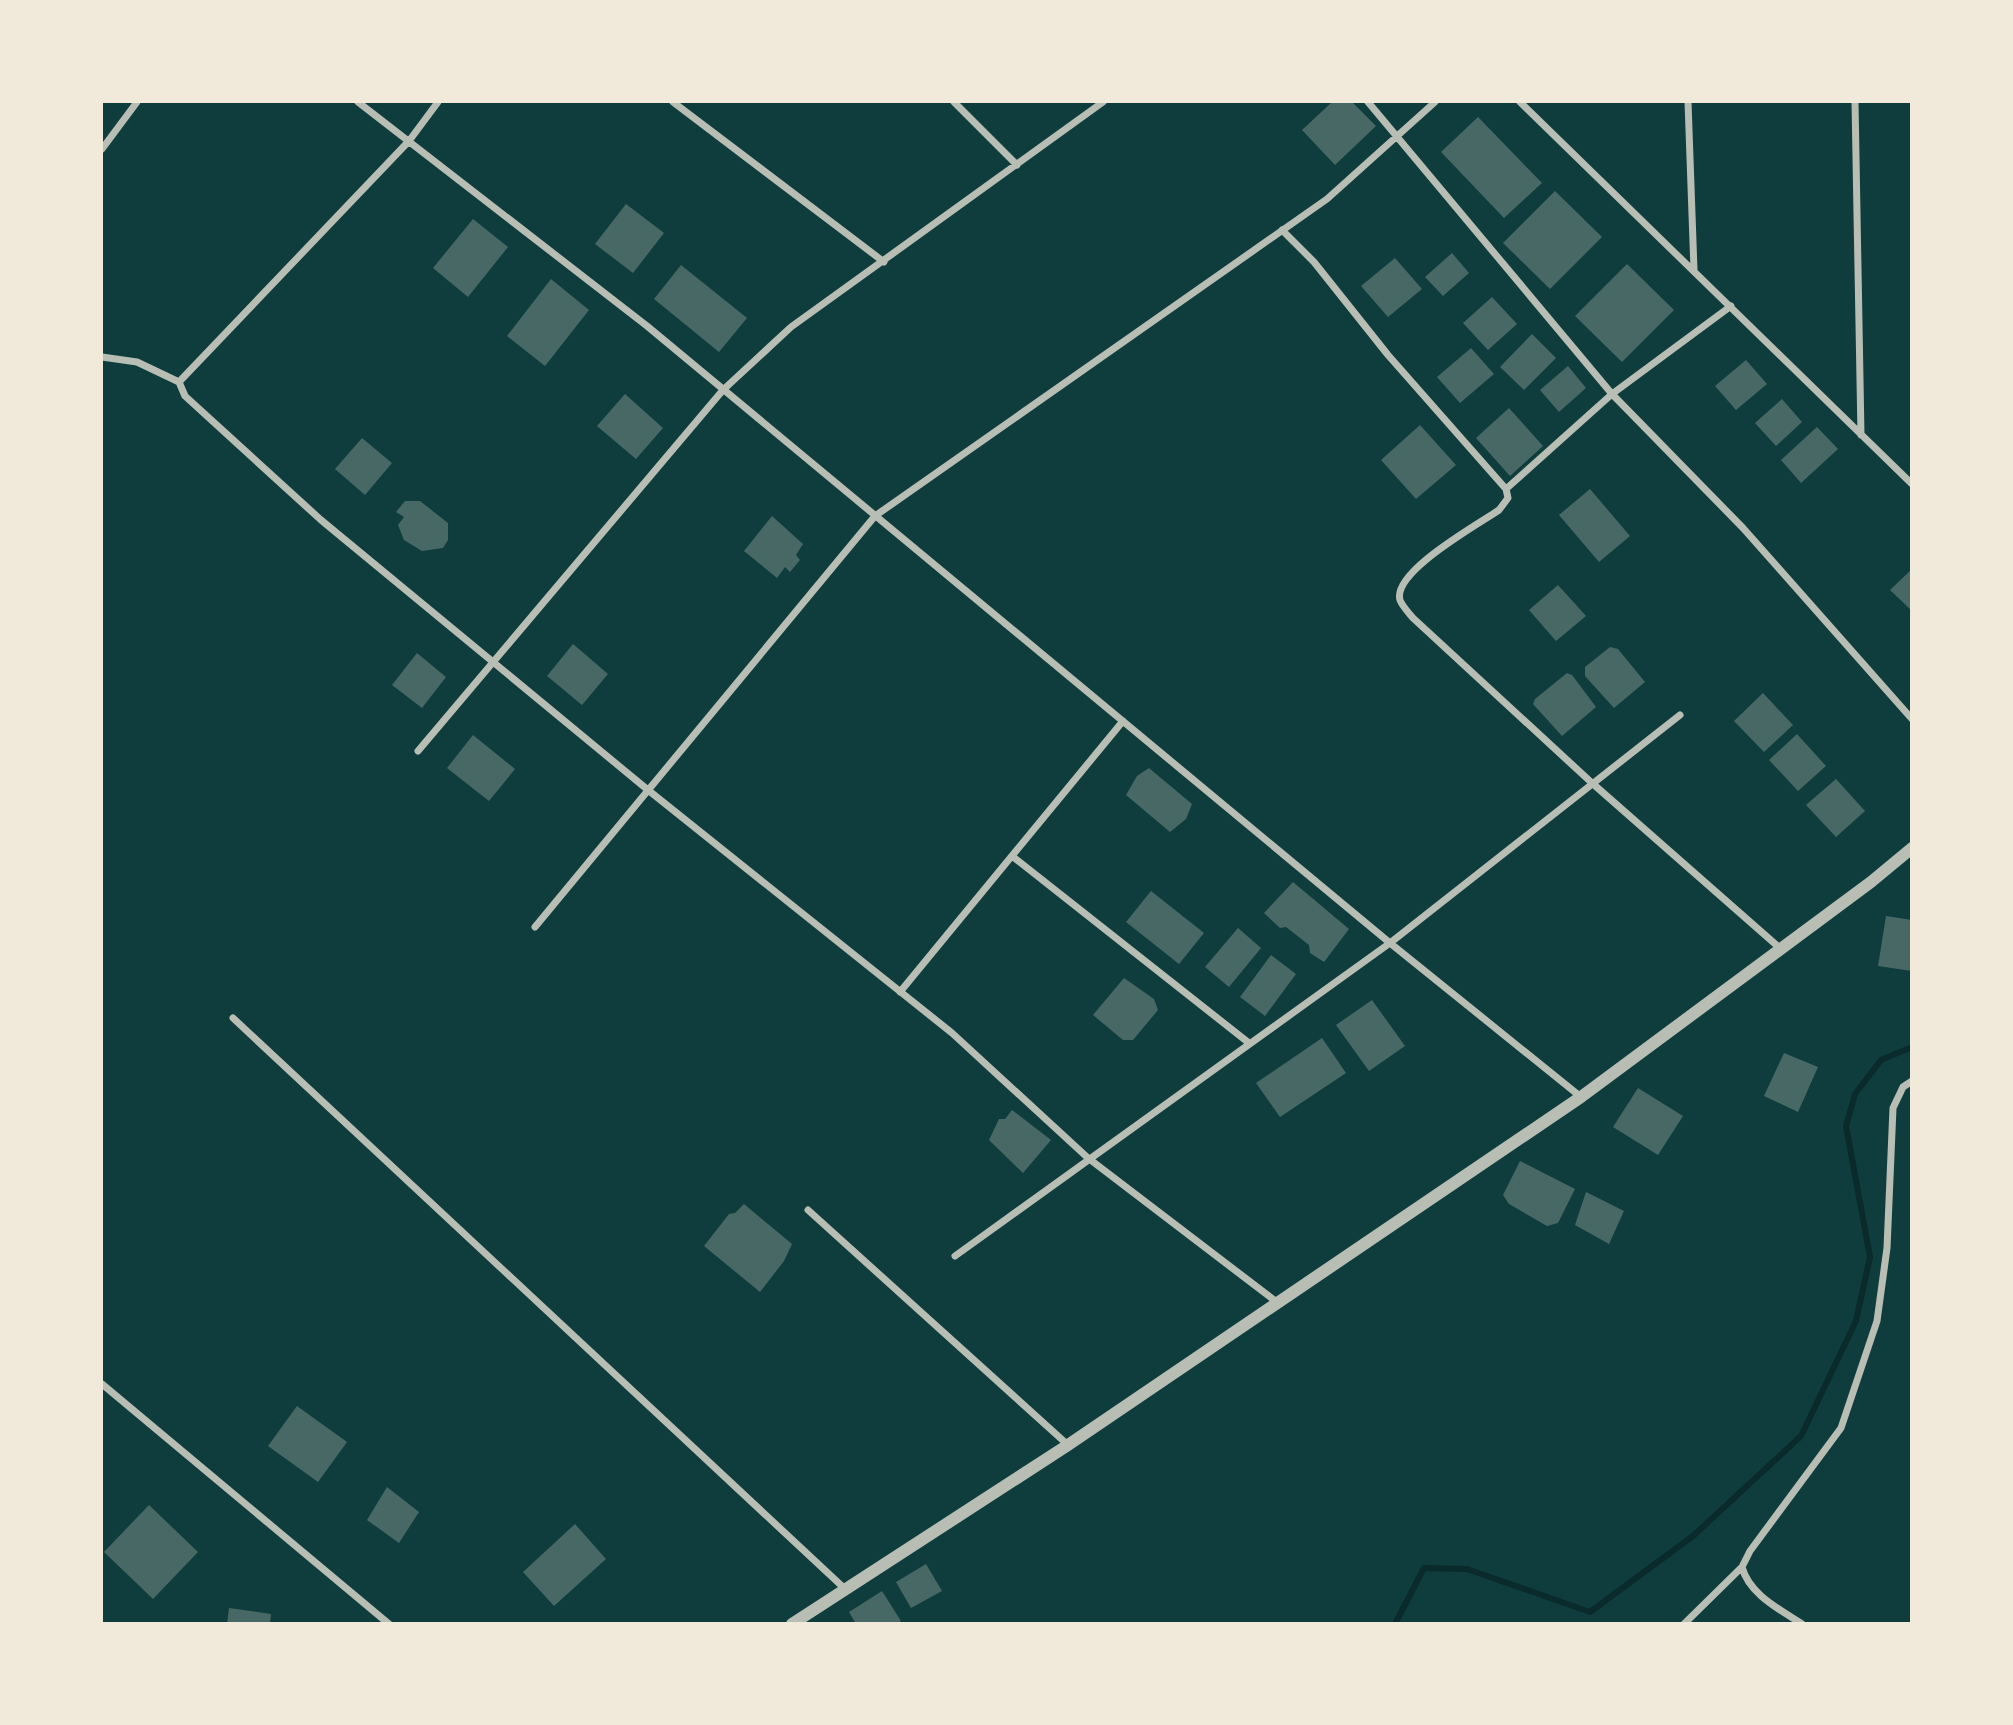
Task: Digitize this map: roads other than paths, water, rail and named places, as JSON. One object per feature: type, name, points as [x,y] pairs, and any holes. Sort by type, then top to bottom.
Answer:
[{"type":"street","points":[[102,149],[137,102]]},
{"type":"street","points":[[358,102],[723,390],[1390,943],[1581,1097]]},
{"type":"street","points":[[179,382],[409,141],[438,102]]},
{"type":"street","points":[[673,102],[884,262]]},
{"type":"street","points":[[954,102],[1017,165]]},
{"type":"street","points":[[418,751],[723,390],[791,327],[1103,102]]},
{"type":"street","points":[[1368,102],[1612,394],[1743,528],[1912,719]]},
{"type":"street","points":[[535,927],[875,516],[1327,198],[1434,102]]},
{"type":"street","points":[[1520,102],[1912,484]]},
{"type":"street","points":[[1688,102],[1694,270]]},
{"type":"street","points":[[1855,102],[1861,436]]},
{"type":"street","points":[[1282,230],[1314,262],[1388,355],[1506,489],[1508,498],[1499,510],[1412,570],[1401,588],[1400,601],[1413,618],[1592,783],[1781,949]]},
{"type":"street","points":[[1506,489],[1612,394],[1731,306]]},
{"type":"street","points":[[102,356],[137,362],[179,382],[185,396],[321,520],[648,790],[952,1032],[1088,1158],[1278,1303]]},
{"type":"street","points":[[955,1256],[1390,943],[1681,715]]},
{"type":"street","points":[[900,992],[1123,721]]},
{"type":"street","points":[[792,1623],[1069,1445],[1581,1097],[1912,848]]},
{"type":"street","points":[[1012,856],[1250,1043]]},
{"type":"street","points":[[233,1018],[844,1588]]},
{"type":"street","points":[[1684,1623],[1742,1567],[1750,1551],[1841,1428],[1877,1321],[1887,1248],[1893,1108],[1903,1087],[1912,1081]]},
{"type":"street","points":[[808,1210],[1069,1445]]},
{"type":"street","points":[[102,1384],[389,1623]]},
{"type":"street","points":[[1742,1567],[1745,1580],[1771,1603],[1802,1623]]},
{"type":"waterway","points":[[1395,1624],[1424,1568],[1467,1569],[1590,1612],[1693,1536],[1801,1436],[1856,1321],[1870,1257],[1846,1126],[1855,1094],[1881,1060],[1912,1047]]}]
